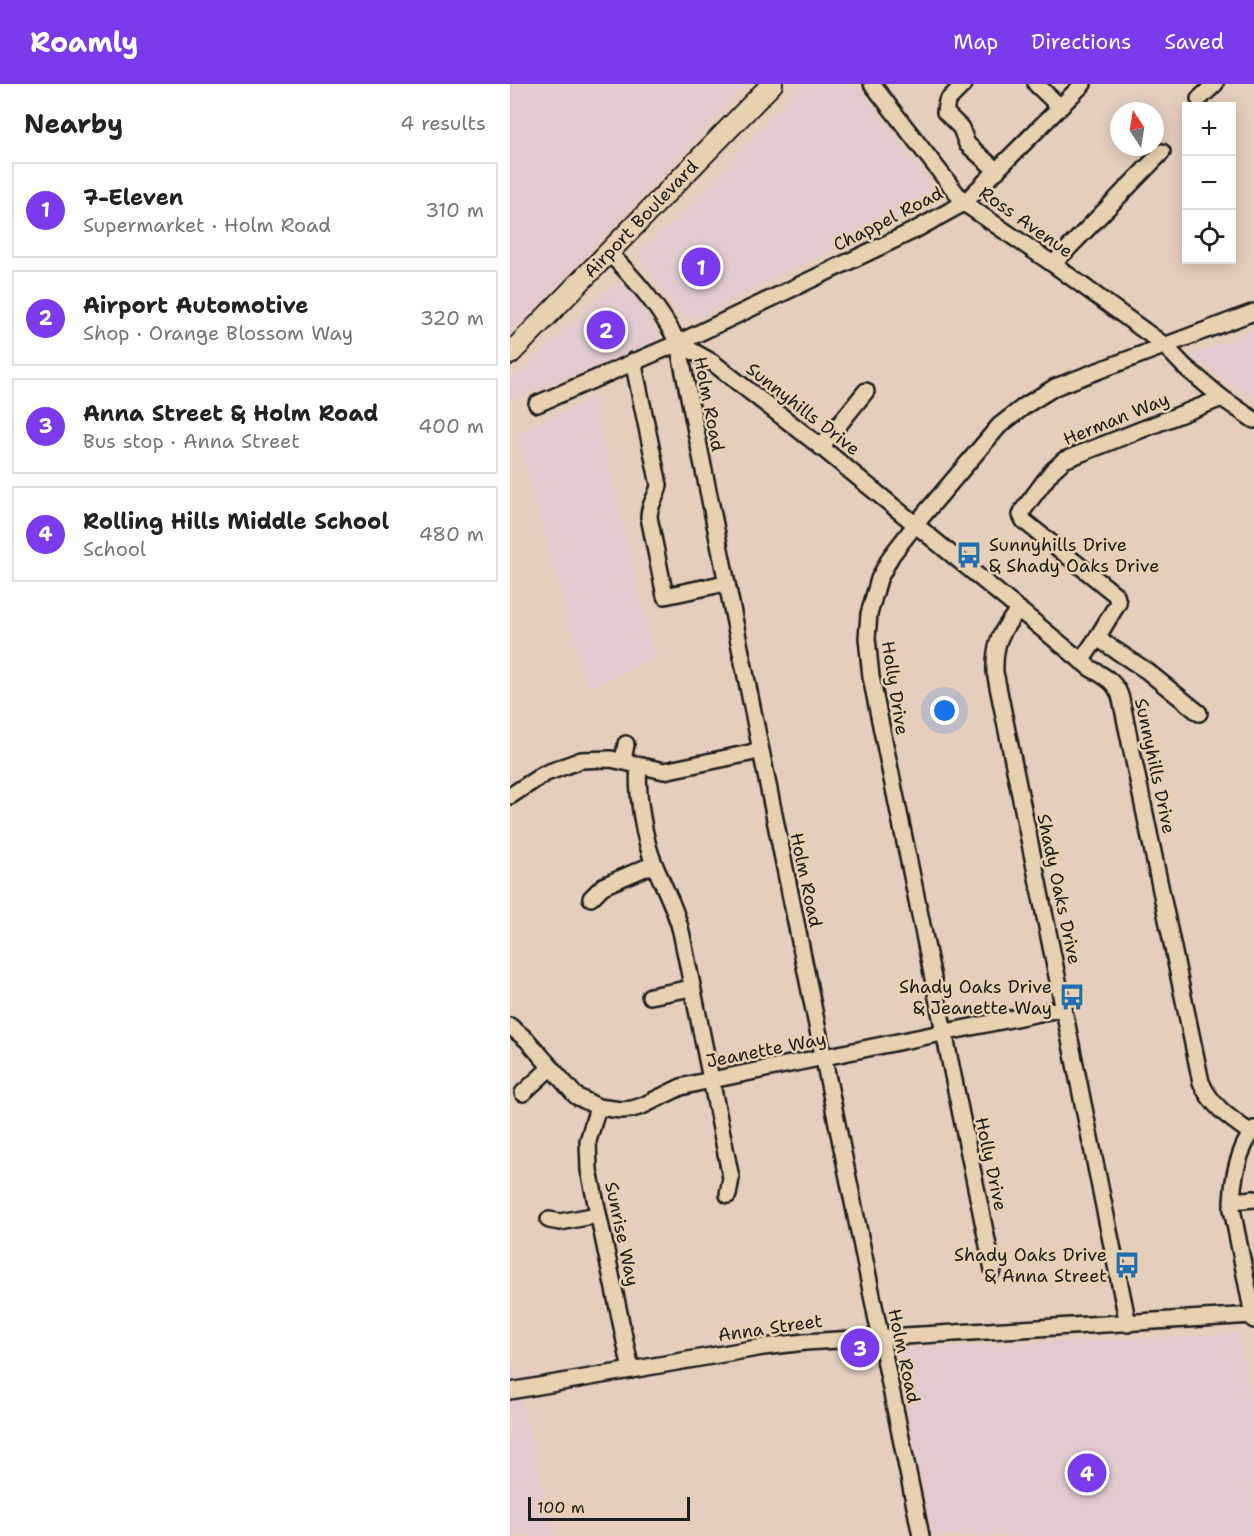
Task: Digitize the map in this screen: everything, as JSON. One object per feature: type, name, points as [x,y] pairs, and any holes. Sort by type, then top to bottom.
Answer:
[{"type":"main road","name":"Airport Boulevard","points":[[510,354],[772,84]]},
{"type":"street","name":"Ross Avenue","points":[[872,84],[964,203],[1164,345],[1184,366],[1222,398]]},
{"type":"street","points":[[964,84],[947,101],[945,112],[961,128],[967,144],[997,171]]},
{"type":"street","points":[[1036,84],[1060,107]]},
{"type":"street","name":"Chappel Road","points":[[537,404],[678,343],[915,230],[964,203],[1083,84]]},
{"type":"street","points":[[1199,99],[1215,84]]},
{"type":"street","points":[[1053,264],[1158,156]]},
{"type":"street","name":"Holm Road","points":[[609,253],[649,296],[665,318],[678,343],[921,1536]]},
{"type":"street","name":"Holly Drive","points":[[993,1270],[871,677],[867,651],[869,614],[879,579],[891,556],[999,426],[1026,405],[1055,387],[1254,312]]},
{"type":"street","name":"Sunnyhills Drive","points":[[678,343],[712,362],[821,447],[1081,661],[1108,678],[1120,694],[1201,1082],[1217,1107],[1252,1131]]},
{"type":"street","points":[[633,361],[659,485],[650,505],[649,517],[665,596],[726,583]]},
{"type":"street","points":[[821,447],[866,391]]},
{"type":"street","points":[[1222,398],[1254,420]]},
{"type":"street","name":"Herman Way","points":[[1081,661],[1118,603],[1116,595],[1024,521],[1021,515],[1023,510],[1052,471],[1064,460],[1222,398]]},
{"type":"street","name":"Shady Oaks Drive","points":[[1019,609],[999,637],[995,653],[995,672],[1128,1324]]},
{"type":"street","points":[[1097,638],[1147,671],[1199,713]]},
{"type":"street","points":[[623,761],[626,744]]},
{"type":"street","points":[[510,796],[531,781],[570,763],[591,758],[623,761],[664,771],[744,755],[759,749]]},
{"type":"street","points":[[639,765],[637,782],[647,842],[679,921],[730,1178],[728,1195]]},
{"type":"street","points":[[591,898],[603,885],[654,864]]},
{"type":"street","points":[[650,996],[692,988]]},
{"type":"street","name":"Jeanette Way","points":[[510,1026],[527,1040],[576,1096],[598,1107],[621,1110],[642,1106],[681,1088],[712,1080],[1064,1008]]},
{"type":"street","points":[[523,1093],[550,1068]]},
{"type":"street","name":"Sunrise Way","points":[[598,1107],[589,1131],[587,1149],[589,1170],[631,1370]]},
{"type":"street","points":[[1252,1131],[1236,1166],[1232,1219],[1254,1317]]},
{"type":"street","points":[[1232,1201],[1254,1199]]},
{"type":"street","points":[[549,1220],[560,1222],[598,1215]]},
{"type":"street","name":"Anna Street","points":[[510,1391],[786,1344],[1254,1317]]},
{"type":"shaded area","points":[[510,84],[747,84],[510,334]]},
{"type":"shaded area","points":[[803,84],[857,84],[933,191],[924,209],[748,290],[695,320],[682,315],[640,260],[642,249],[681,215]]},
{"type":"shaded area","points":[[626,282],[660,337],[638,349],[510,400],[510,382],[611,286]]},
{"type":"shaded area","points":[[1254,331],[1254,399],[1190,356]]},
{"type":"shaded area","points":[[593,398],[655,658],[588,689],[517,433]]},
{"type":"shaded area","points":[[1238,1334],[1254,1410],[1254,1536],[933,1536],[897,1361],[899,1351],[1002,1344]]},
{"type":"shaded area","points":[[510,1353],[555,1536],[510,1536]]},
{"type":"place","name":"7-Eleven","points":[[701,267]]},
{"type":"place","name":"Airport Automotive","points":[[606,330]]},
{"type":"place","name":"Sunnyhills Drive & Shady Oaks Drive","points":[[969,555]]},
{"type":"place","name":"Shady Oaks Drive & Jeanette Way","points":[[1072,997]]},
{"type":"place","name":"Shady Oaks Drive & Anna Street","points":[[1127,1265]]},
{"type":"place","name":"Anna Street & Holm Road","points":[[860,1348]]},
{"type":"place","name":"Rolling Hills Middle School","points":[[1087,1473]]}]
